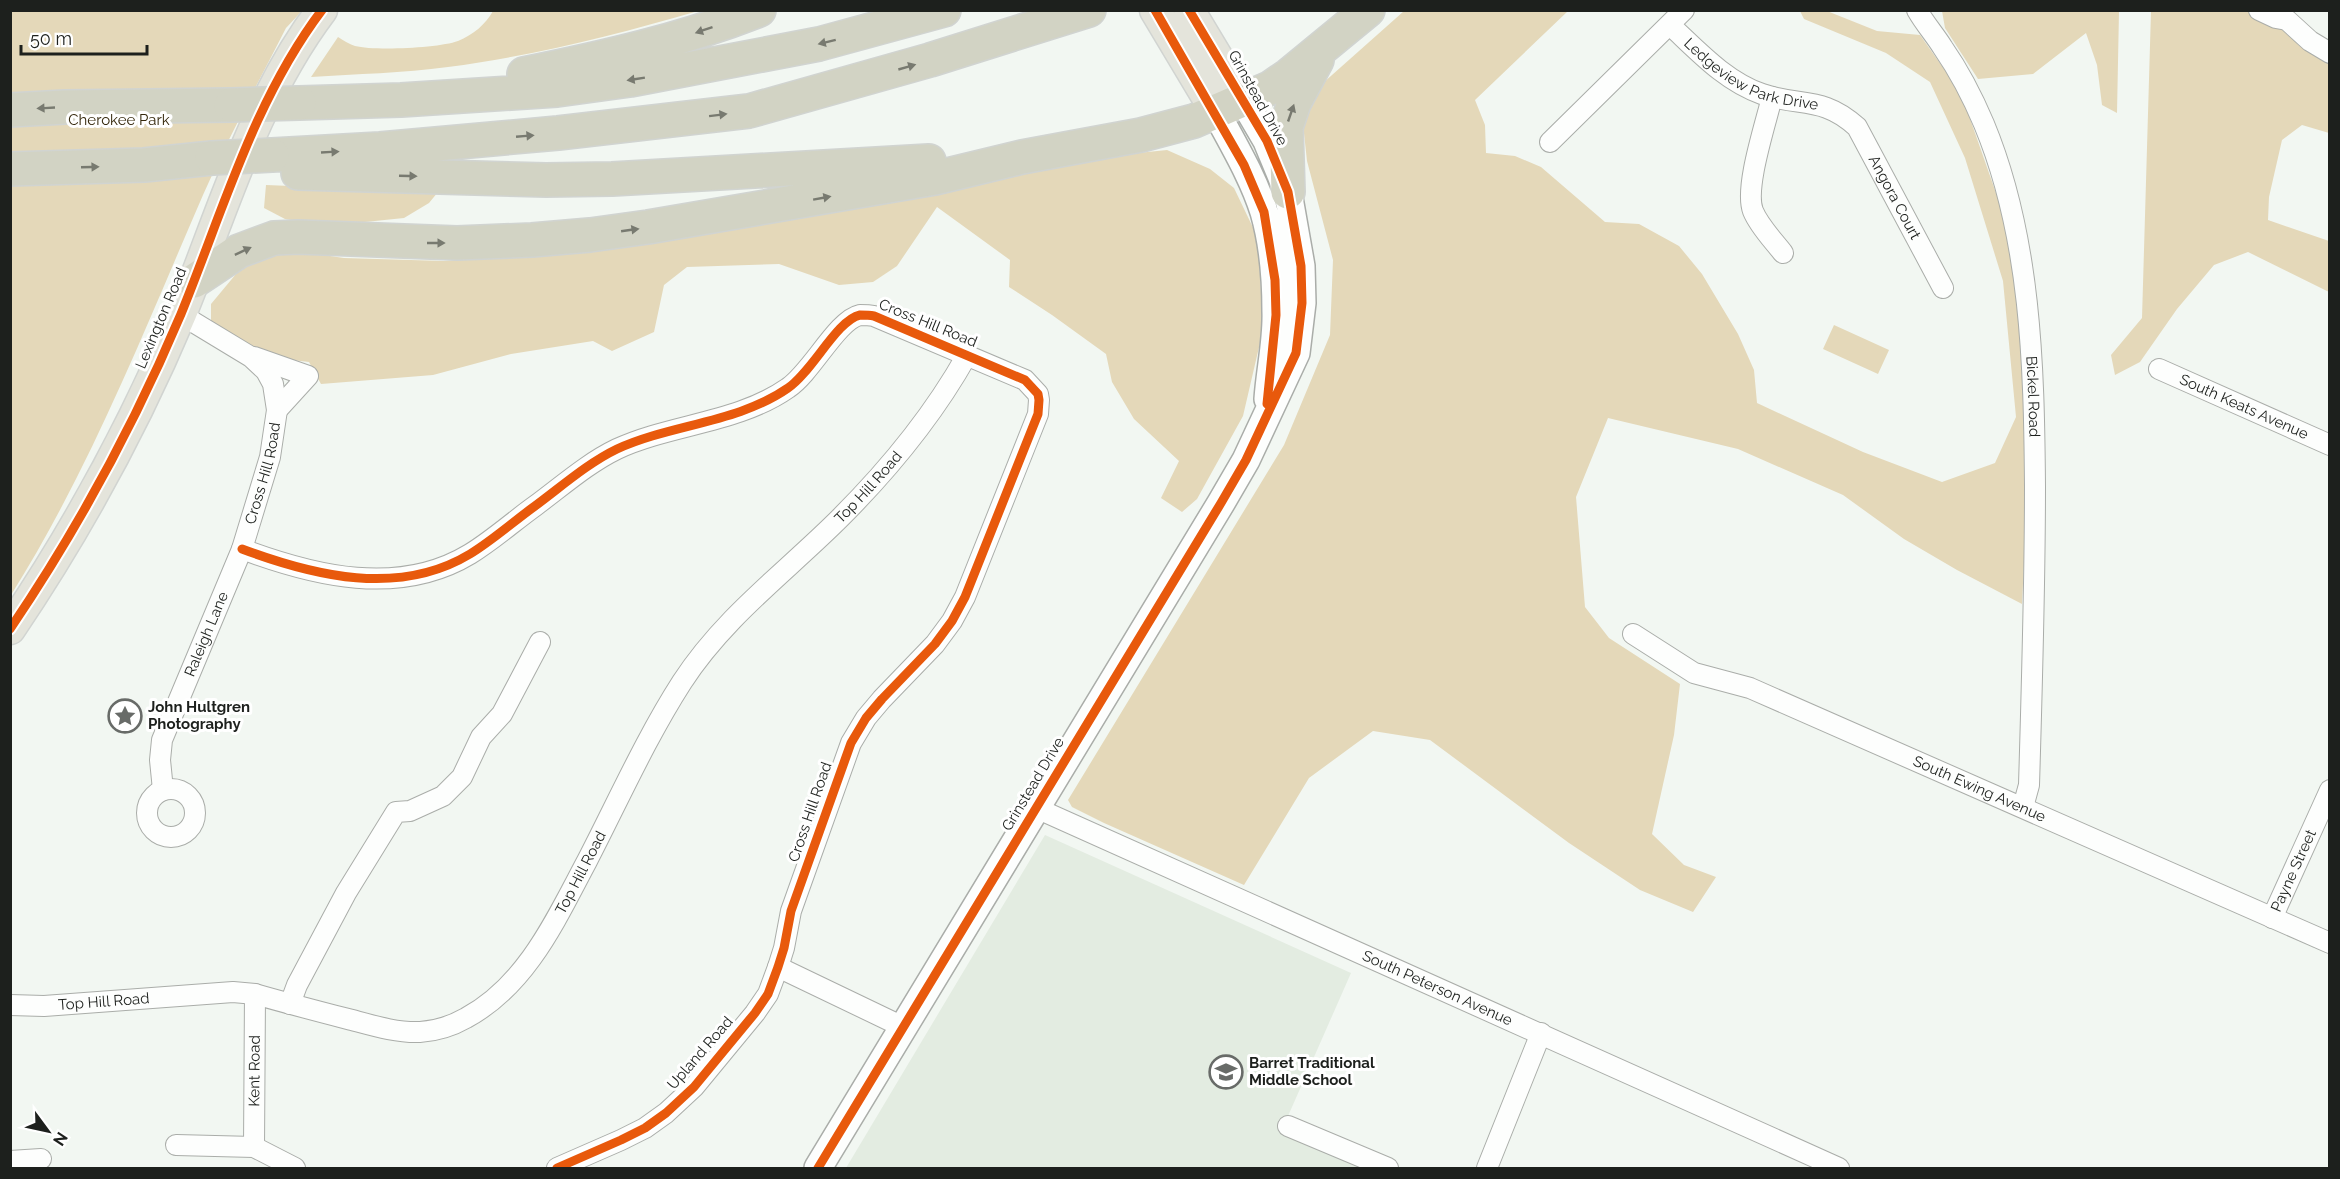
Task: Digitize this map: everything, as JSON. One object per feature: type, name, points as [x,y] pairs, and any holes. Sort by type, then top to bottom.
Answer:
[{"type":"highway","points":[[401,100],[625,52],[688,35],[759,10]]},
{"type":"highway","points":[[10,110],[401,100],[557,90],[630,81],[819,44],[944,10]]},
{"type":"highway","points":[[269,163],[380,149],[558,134],[749,111],[930,60],[1089,10]]},
{"type":"highway","points":[[194,281],[239,251],[274,238],[456,243],[590,235],[935,178],[1022,157],[1174,127],[1230,106],[1280,82],[1368,10]]},
{"type":"highway","points":[[1288,192],[1286,127],[1309,71],[1326,45]]},
{"type":"highway","points":[[10,169],[269,163],[546,180],[612,179],[1022,157]]},
{"type":"main road","name":"Lexington Road","points":[[10,628],[77,522],[142,401],[194,281],[251,136],[295,50],[322,10]]},
{"type":"main road","name":"Grinstead Drive","points":[[1155,10],[1230,106]]},
{"type":"main road","name":"Grinstead Drive","points":[[1189,10],[1230,106]]},
{"type":"street","points":[[1550,142],[1684,10]]},
{"type":"street","name":"Bickel Road","points":[[1917,10],[1950,59],[1984,124],[2004,183],[2023,280],[2030,337],[2035,430],[2029,785],[2023,807]]},
{"type":"street","points":[[2259,10],[2276,18],[2287,20],[2310,41],[2330,53]]},
{"type":"street","name":"Ledgeview Park Drive","points":[[1670,25],[1714,67],[1753,90],[1772,97],[1817,104],[1840,113]]},
{"type":"street","points":[[1772,97],[1753,174],[1750,199],[1756,217],[1783,253]]},
{"type":"street","name":"Grinstead Drive","points":[[819,1168],[1221,503],[1246,460],[1296,353],[1302,303],[1301,266],[1288,192],[1267,141],[1230,106]]},
{"type":"street","name":"Grinstead Drive","points":[[1230,106],[1244,165],[1264,212],[1275,280],[1276,315],[1267,413]]},
{"type":"street","name":"Angora Court","points":[[1840,113],[1857,127],[1943,288]]},
{"type":"street","name":"Cross Hill Road","points":[[180,314],[251,357],[266,372],[273,384],[277,410],[270,457],[242,549],[280,563],[321,574],[365,579],[424,572],[470,554],[593,462],[617,449],[730,414],[786,390],[807,372],[839,328],[860,315],[873,316],[967,355],[1025,380],[1032,387],[1040,400],[1038,414],[972,582],[952,621],[935,644],[882,699],[866,718],[851,743],[791,911],[778,967]]},
{"type":"street","name":"Top Hill Road","points":[[10,1005],[44,1006],[233,992],[255,994],[383,1028],[423,1032],[465,1019],[492,1000],[514,980],[540,948],[655,731],[699,657],[733,617],[839,519],[870,486],[926,416],[967,355]]},
{"type":"street","points":[[251,357],[308,376],[277,410]]},
{"type":"street","name":"South Keats Avenue","points":[[2159,369],[2330,445]]},
{"type":"street","name":"Raleigh Lane","points":[[163,790],[160,760],[166,730],[242,549]]},
{"type":"street","name":"South Ewing Avenue","points":[[1633,634],[1694,673],[1750,688],[2330,943]]},
{"type":"street","points":[[290,1004],[297,985],[341,902],[396,812],[410,811],[443,796],[462,777],[481,737],[502,714],[540,642]]},
{"type":"street","name":"Payne Street","points":[[2272,918],[2330,790]]},
{"type":"street","name":"South Peterson Avenue","points":[[1036,808],[1839,1168]]},
{"type":"street","points":[[778,967],[903,1027]]},
{"type":"street","name":"Upland Road","points":[[557,1168],[645,1128],[666,1113],[694,1087],[755,1013],[768,994],[778,967]]},
{"type":"street","name":"Kent Road","points":[[254,1147],[255,994]]},
{"type":"street","points":[[1487,1168],[1540,1033]]},
{"type":"street","points":[[1288,1125],[1388,1168]]},
{"type":"street","points":[[176,1146],[254,1147],[295,1168]]},
{"type":"street","points":[[10,1161],[40,1159]]},
{"type":"shaded area","points":[[1045,835],[1351,973],[1281,1132],[1359,1168],[846,1168]]},
{"type":"green space","name":"Cherokee Park","points":[[11,11],[302,11],[286,28],[233,132],[203,195],[115,399],[40,547],[11,595]]},
{"type":"green space","points":[[493,11],[698,11],[574,44],[511,57],[414,71],[311,77],[338,37],[364,48],[422,47],[449,43],[464,39],[474,32],[483,25]]},
{"type":"green space","points":[[1404,11],[1568,11],[1475,100],[1485,125],[1486,153],[1515,156],[1541,167],[1605,222],[1639,224],[1679,246],[1702,274],[1738,334],[1754,370],[1757,403],[1863,452],[1942,482],[1995,463],[2016,417],[2003,281],[1965,158],[1930,82],[1886,53],[1804,19],[1800,11],[1827,11],[1877,31],[1920,35],[1961,93],[2003,213],[2021,309],[2030,439],[2022,604],[1904,539],[1843,495],[1738,449],[1608,418],[1576,497],[1585,607],[1609,638],[1680,684],[1674,735],[1652,834],[1684,865],[1716,877],[1693,912],[1640,890],[1569,843],[1430,740],[1373,731],[1309,778],[1244,885],[1104,823],[1072,807],[1068,800],[1284,445],[1330,335],[1333,260],[1307,161],[1303,124],[1323,83]]},
{"type":"green space","points":[[1942,11],[2119,11],[2117,113],[2102,105],[2097,65],[2086,33],[2033,74],[1978,79],[1945,28]]},
{"type":"green space","points":[[2151,11],[2253,11],[2329,60],[2329,133],[2302,125],[2282,140],[2269,197],[2268,220],[2329,241],[2329,292],[2248,252],[2214,265],[2177,309],[2140,362],[2115,375],[2111,355],[2142,318]]},
{"type":"green space","points":[[1167,150],[1210,169],[1234,188],[1258,238],[1263,330],[1243,416],[1197,499],[1182,512],[1161,498],[1179,461],[1134,419],[1112,382],[1106,354],[1009,287],[1010,260],[937,207],[897,266],[873,282],[839,285],[779,264],[687,267],[664,285],[654,332],[612,351],[593,341],[511,354],[433,375],[321,384],[309,362],[275,358],[228,338],[211,321],[211,304],[241,268],[289,250],[344,258],[444,261],[586,251],[1089,158]]},
{"type":"green space","points":[[266,185],[438,192],[429,203],[404,218],[326,226],[285,219],[264,208]]},
{"type":"green space","points":[[1834,325],[1889,350],[1878,374],[1823,349]]},
{"type":"cycle path","points":[[10,629],[59,553],[124,435],[181,314],[226,196],[259,119],[277,81],[322,10]]},
{"type":"cycle path","points":[[1155,10],[1244,165],[1264,212],[1275,280],[1276,315],[1267,404]]},
{"type":"cycle path","points":[[818,1168],[1221,503],[1246,460],[1296,353],[1302,303],[1301,266],[1288,192],[1267,141],[1189,10]]},
{"type":"cycle path","points":[[242,549],[298,567],[356,578],[415,575],[443,567],[479,549],[585,468],[617,449],[659,434],[748,409],[769,400],[797,380],[842,326],[860,315],[874,316],[1025,380],[1038,394],[1038,414],[965,597],[952,621],[935,644],[882,699],[866,718],[851,743],[791,911],[784,948],[768,994],[694,1087],[666,1113],[645,1128],[557,1168]]},
{"type":"place","name":"John Hultgren Photography","points":[[125,716]]},
{"type":"place","name":"Barret Traditional Middle School","points":[[1226,1072]]}]
